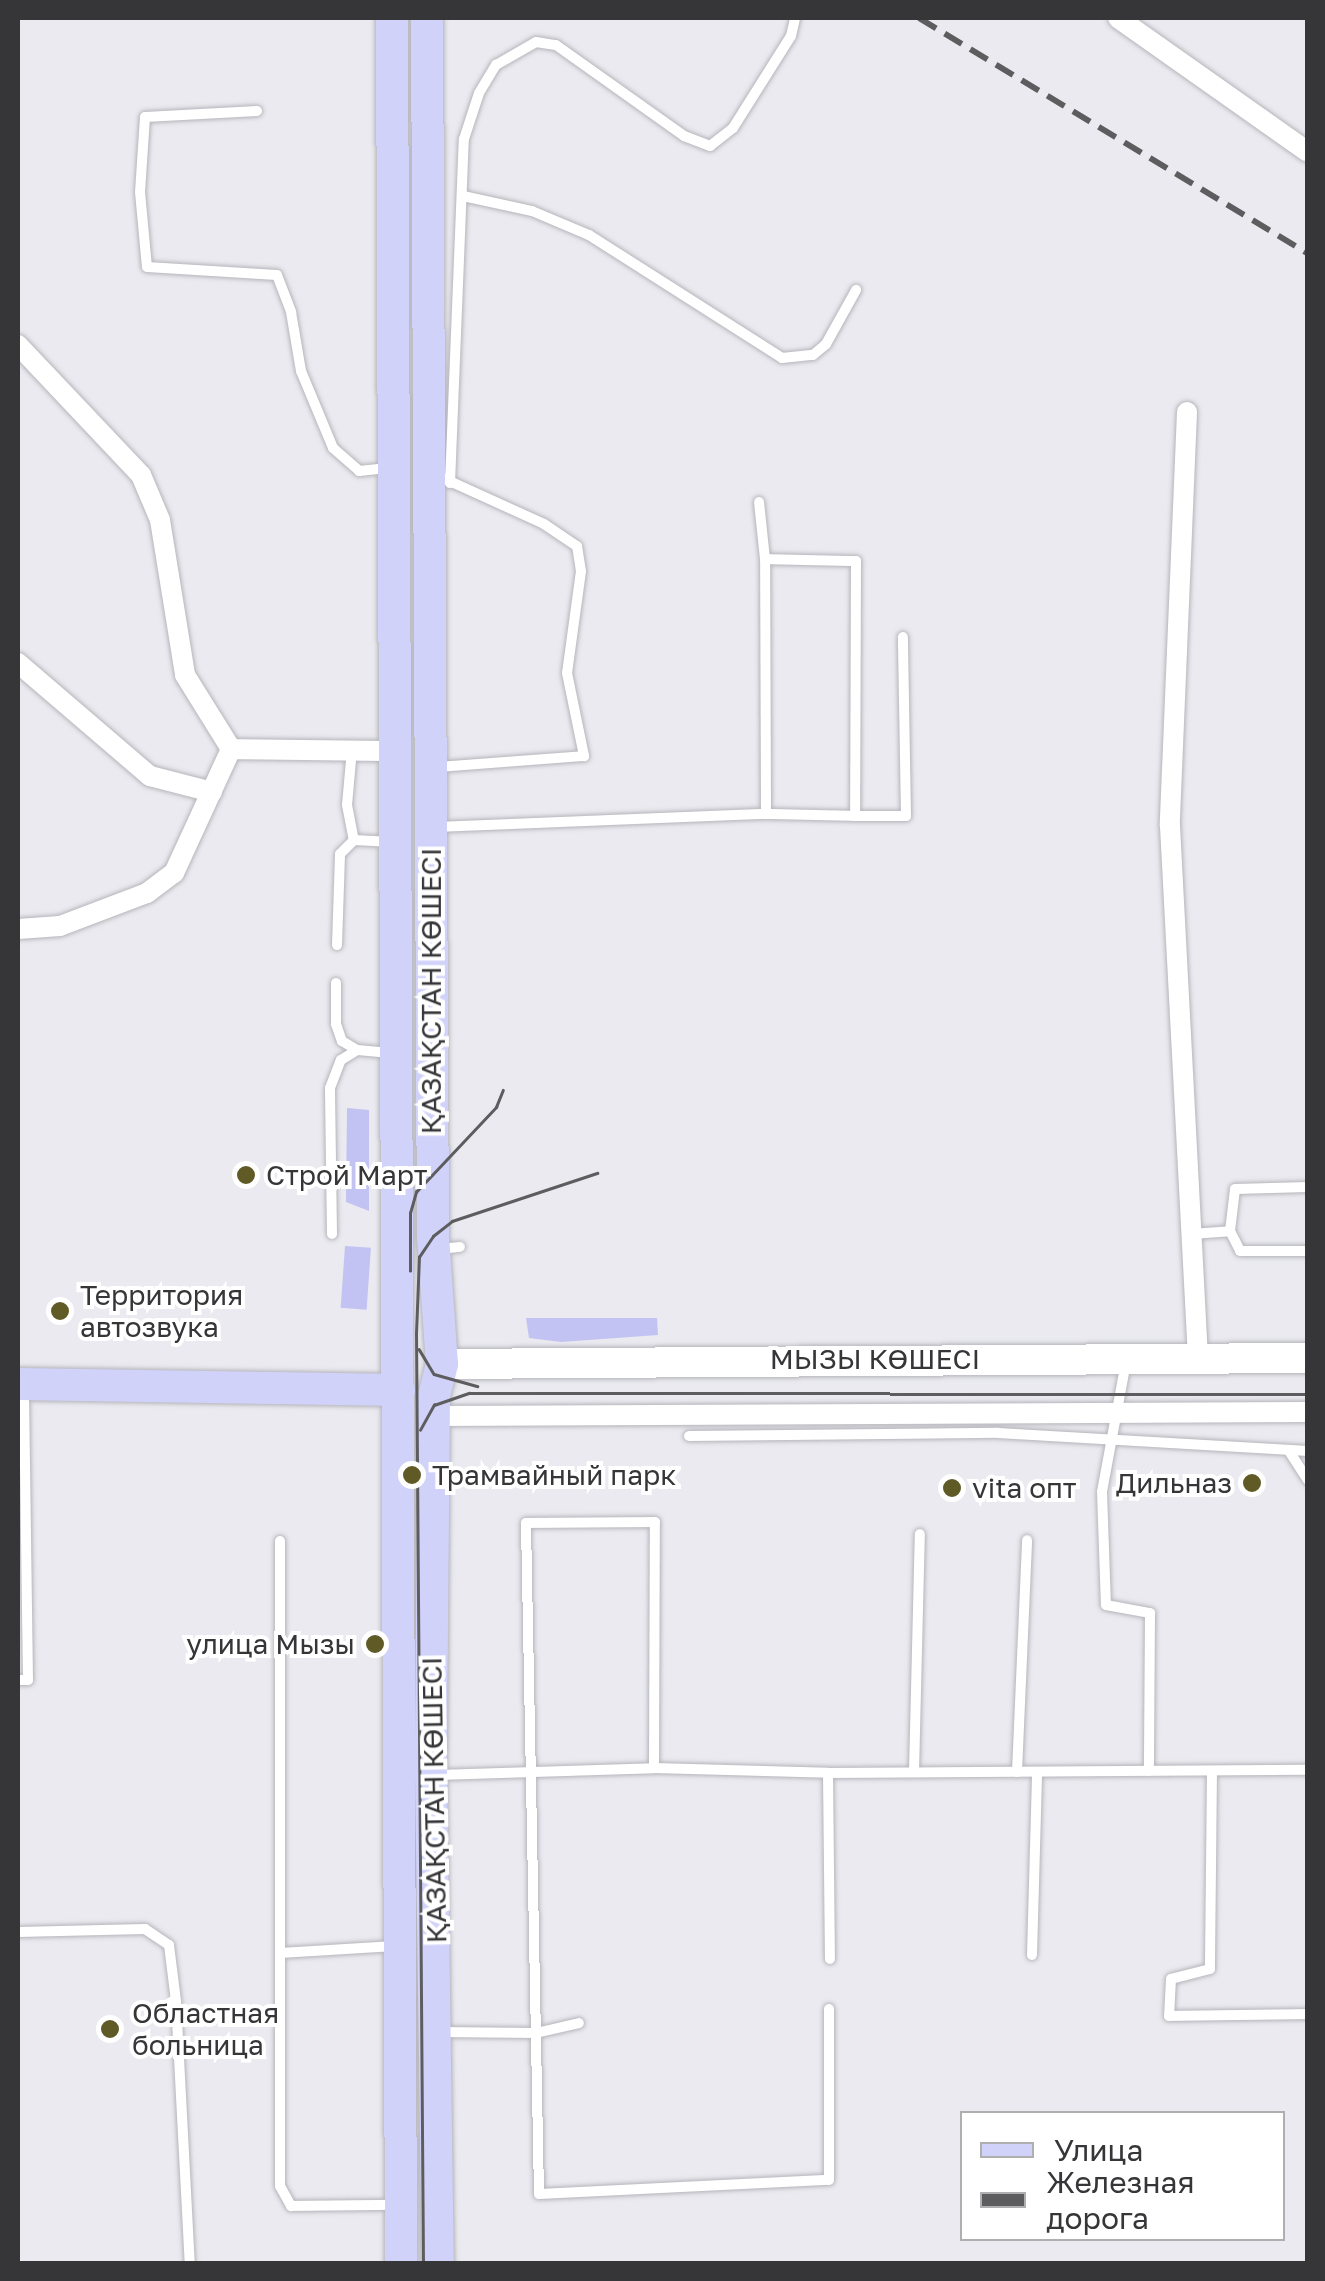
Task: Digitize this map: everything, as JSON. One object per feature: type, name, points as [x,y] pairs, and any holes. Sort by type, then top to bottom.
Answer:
[{"type":"main road","name":"ҚАЗАҚСТАН КӨШЕСІ","points":[[392,18],[425,474],[396,751],[399,1452],[416,1774],[438,2032],[438,2264]]},
{"type":"main road","name":"ҚАЗАҚСТАН КӨШЕСІ","points":[[400,2264],[400,1946],[416,1774],[434,1416],[442,1364],[447,1248],[432,1054],[425,474],[427,18]]},
{"type":"main road","points":[[396,751],[430,767]]},
{"type":"main road","points":[[398,1054],[432,1054]]},
{"type":"main road","points":[[340,1389],[372,1369],[388,1352],[399,1328]]},
{"type":"main road","name":"МЫЗЫ КӨШЕСІ","points":[[442,1364],[659,1354],[1308,1358]]},
{"type":"main road","points":[[21,1384],[399,1390],[442,1364]]},
{"type":"main road","points":[[340,1389],[362,1400],[378,1416],[399,1452]]},
{"type":"street","points":[[1118,18],[1308,152]]},
{"type":"street","points":[[18,345],[140,475],[160,520],[184,675],[231,749]]},
{"type":"street","points":[[1188,412],[1170,826],[1198,1358]]},
{"type":"street","points":[[18,664],[150,776],[212,792]]},
{"type":"street","points":[[231,749],[396,751]]},
{"type":"street","points":[[18,929],[60,926],[147,893],[174,873],[231,749]]},
{"type":"street","points":[[434,1416],[1308,1412]]},
{"type":"lane","points":[[425,474],[463,196],[464,139],[479,93],[496,65],[512,52],[536,42],[556,45],[684,136],[710,146],[734,128],[791,36],[796,18]]},
{"type":"lane","points":[[257,111],[145,116],[140,192],[146,267],[277,275],[291,312],[301,371],[333,448],[359,472],[425,474],[544,524],[577,546],[581,571],[567,673],[584,756],[430,767]]},
{"type":"lane","points":[[463,196],[532,211],[589,235],[782,358],[814,355],[826,344],[856,290]]},
{"type":"lane","points":[[759,502],[766,559],[766,814]]},
{"type":"lane","points":[[766,559],[856,560],[854,816]]},
{"type":"lane","points":[[430,827],[766,814],[906,816],[904,637]]},
{"type":"lane","points":[[352,749],[347,816],[354,840]]},
{"type":"lane","points":[[337,944],[340,854],[354,840],[397,842]]},
{"type":"lane","points":[[336,983],[336,1024],[342,1041],[357,1050],[398,1054]]},
{"type":"lane","points":[[332,1234],[330,1088],[342,1060],[357,1050]]},
{"type":"lane","points":[[1308,1187],[1235,1189],[1230,1231],[1240,1251],[1308,1251]]},
{"type":"lane","points":[[1191,1234],[1230,1231]]},
{"type":"lane","points":[[1126,1358],[1102,1492],[1106,1605],[1150,1613],[1149,1771]]},
{"type":"lane","points":[[18,1680],[28,1680],[21,1384]]},
{"type":"lane","points":[[688,1436],[998,1433],[1308,1451]]},
{"type":"lane","points":[[1289,1451],[1308,1480]]},
{"type":"lane","points":[[654,1768],[654,1522],[526,1522],[539,2194],[829,2180],[829,2009]]},
{"type":"lane","points":[[914,1772],[920,1534]]},
{"type":"lane","points":[[1017,1772],[1027,1540]]},
{"type":"lane","points":[[280,1541],[280,2186],[290,2206],[400,2205]]},
{"type":"lane","points":[[416,1774],[654,1768],[828,1772],[1308,1770]]},
{"type":"lane","points":[[1212,1771],[1210,1969],[1171,1979],[1169,2016],[1308,2014]]},
{"type":"lane","points":[[828,1772],[830,1959]]},
{"type":"lane","points":[[1032,1955],[1037,1772]]},
{"type":"lane","points":[[18,1932],[145,1930],[169,1945],[176,2001],[190,2264]]},
{"type":"lane","points":[[280,1952],[400,1946]]},
{"type":"lane","points":[[438,2032],[536,2033],[579,2023]]},
{"type":"shaded area","points":[[347,1108],[369,1110],[369,1211],[346,1202]]},
{"type":"shaded area","points":[[345,1246],[371,1248],[367,1310],[341,1308]]},
{"type":"shaded area","points":[[526,1318],[657,1318],[658,1335],[561,1342],[529,1338]]},
{"type":"tram line","points":[[410,1271],[410,1213],[416,1192],[496,1107],[503,1090]]},
{"type":"tram line","points":[[423,2264],[416,1334],[419,1257],[433,1236],[452,1221],[597,1173]]},
{"type":"tram line","points":[[419,1349],[434,1374],[477,1386]]},
{"type":"tram line","points":[[420,1430],[434,1405],[469,1393],[1308,1394]]},
{"type":"railway","points":[[919,18],[1308,254]]},
{"type":"place","name":"Строй Март","points":[[246,1175]]},
{"type":"place","name":"Территория автозвука","points":[[60,1311]]},
{"type":"place","name":"Трамвайный парк","points":[[412,1475]]},
{"type":"place","name":"Дильназ","points":[[1252,1483]]},
{"type":"place","name":"vita опт","points":[[952,1488]]},
{"type":"place","name":"улица Мызы","points":[[375,1644]]},
{"type":"place","name":"Областная больница","points":[[110,2029]]}]
